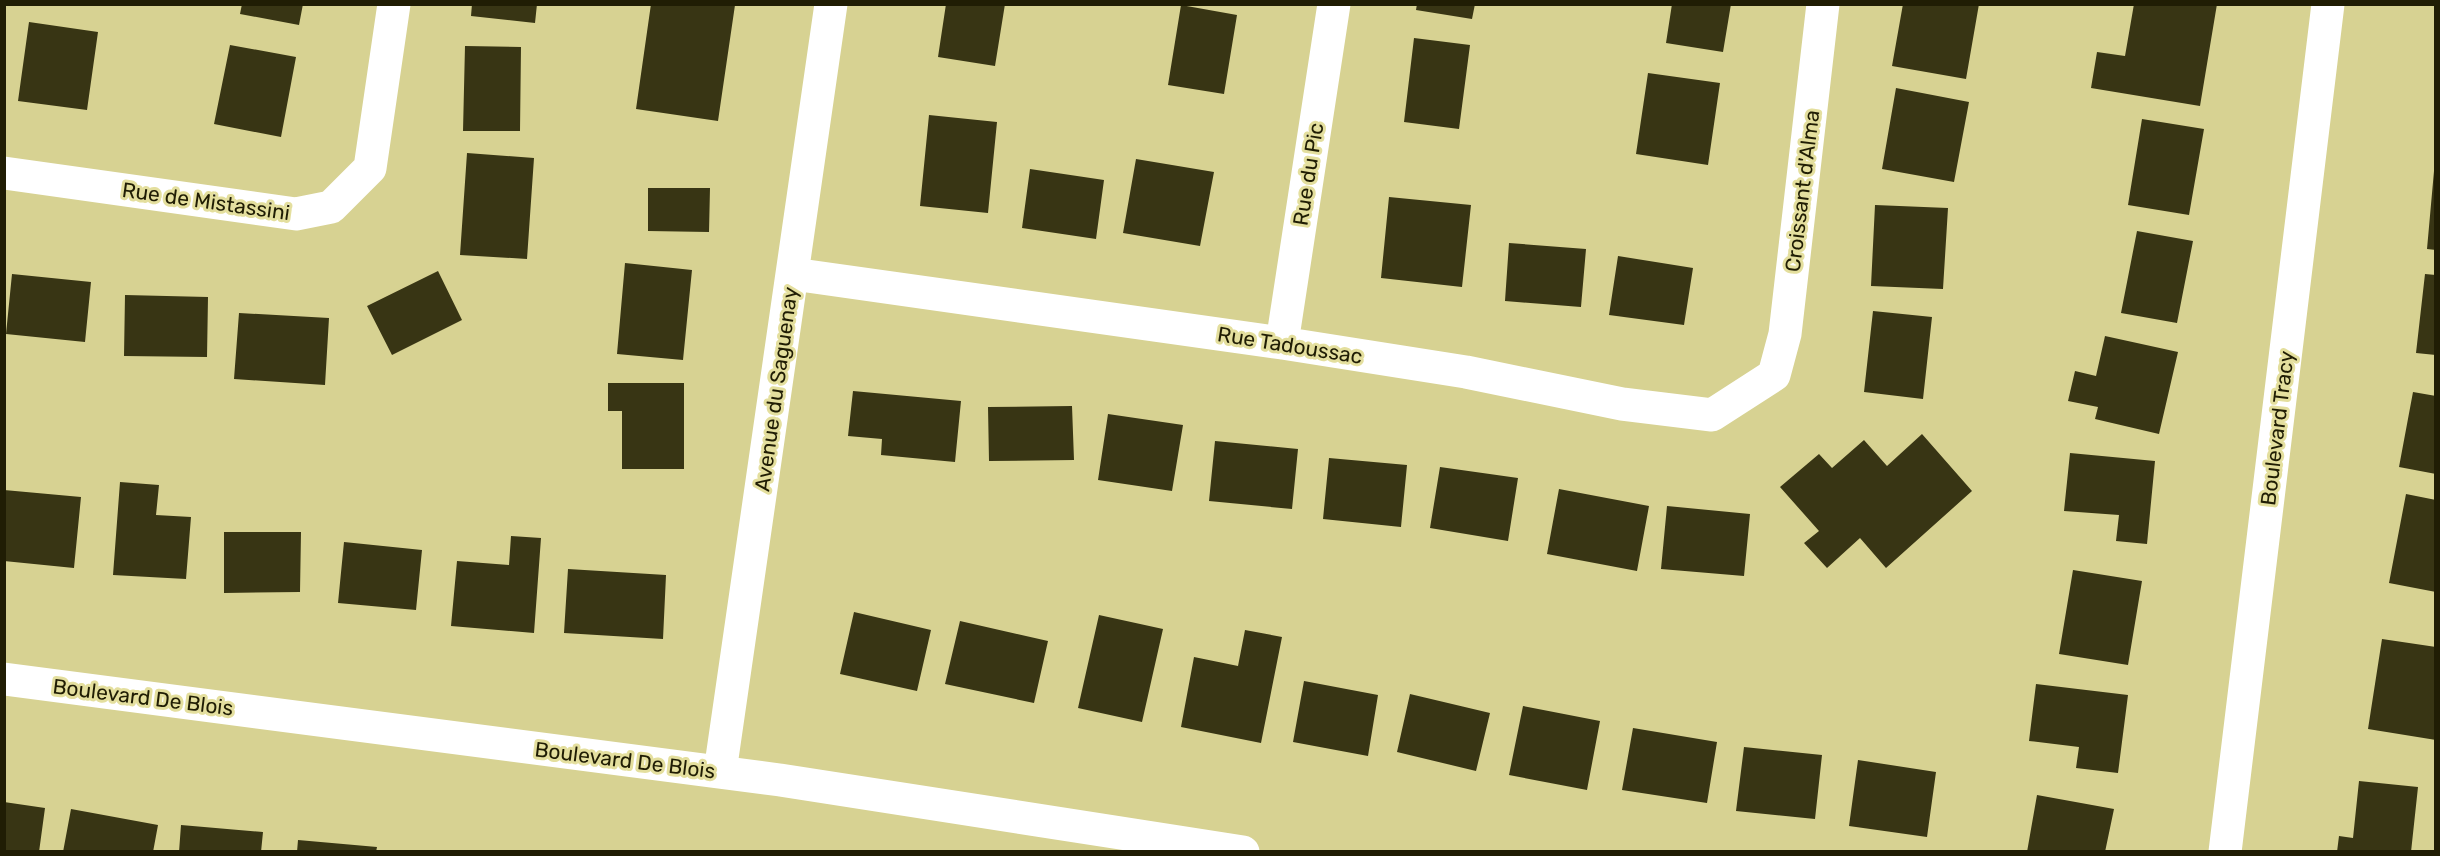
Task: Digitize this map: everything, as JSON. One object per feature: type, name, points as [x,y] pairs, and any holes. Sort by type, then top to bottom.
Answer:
[{"type":"street","name":"Rue de Mistassini","points":[[4,173],[296,214],[331,207],[370,168],[394,4]]},
{"type":"street","name":"Avenue du Saguenay","points":[[720,772],[831,4]]},
{"type":"street","name":"Rue du Pic","points":[[1282,343],[1334,4]]},
{"type":"street","name":"Croissant d'Alma","points":[[1774,375],[1785,334],[1824,4]]},
{"type":"street","name":"Boulevard Tracy","points":[[2225,852],[2328,4]]},
{"type":"street","name":"Rue Tadoussac","points":[[793,274],[1282,343],[1466,372],[1622,404],[1712,415],[1774,375]]},
{"type":"street","name":"Boulevard De Blois","points":[[4,679],[720,772],[1236,851]]},
{"type":"building","points":[[242,4],[303,4],[299,25],[240,14]]},
{"type":"building","points":[[472,4],[537,4],[535,23],[471,16]]},
{"type":"building","points":[[651,4],[735,5],[718,121],[636,109]]},
{"type":"building","points":[[946,4],[1005,4],[995,66],[938,57]]},
{"type":"building","points":[[1417,4],[1475,4],[1472,19],[1416,10]]},
{"type":"building","points":[[1672,4],[1731,4],[1723,52],[1666,43]]},
{"type":"building","points":[[1903,4],[1979,4],[1966,79],[1892,66]]},
{"type":"building","points":[[2134,4],[2217,4],[2200,106],[2091,88],[2097,52],[2125,56]]},
{"type":"building","points":[[1181,5],[1237,15],[1224,94],[1168,85]]},
{"type":"building","points":[[29,22],[98,32],[87,110],[18,101]]},
{"type":"building","points":[[1414,38],[1470,45],[1459,129],[1404,122]]},
{"type":"building","points":[[230,45],[296,57],[281,137],[214,124]]},
{"type":"building","points":[[465,46],[521,47],[520,131],[463,131]]},
{"type":"building","points":[[1648,73],[1720,83],[1708,165],[1636,154]]},
{"type":"building","points":[[1896,88],[1969,102],[1954,182],[1882,169]]},
{"type":"building","points":[[929,115],[997,122],[988,213],[920,206]]},
{"type":"building","points":[[2142,119],[2204,129],[2189,215],[2128,205]]},
{"type":"building","points":[[467,153],[534,158],[527,259],[460,255]]},
{"type":"building","points":[[1136,159],[1214,172],[1200,246],[1123,233]]},
{"type":"building","points":[[1030,169],[1104,180],[1096,239],[1022,228]]},
{"type":"building","points":[[2434,171],[2436,171],[2436,250],[2427,249]]},
{"type":"building","points":[[648,188],[710,188],[709,232],[648,231]]},
{"type":"building","points":[[1389,197],[1471,205],[1462,287],[1381,278]]},
{"type":"building","points":[[1875,205],[1948,208],[1943,289],[1871,286]]},
{"type":"building","points":[[2137,231],[2193,241],[2177,323],[2121,313]]},
{"type":"building","points":[[1509,243],[1586,249],[1581,307],[1505,301]]},
{"type":"building","points":[[1618,256],[1693,268],[1684,325],[1609,315]]},
{"type":"building","points":[[625,263],[692,270],[683,360],[617,354]]},
{"type":"building","points":[[438,271],[462,320],[392,355],[367,306]]},
{"type":"building","points":[[12,274],[91,282],[85,342],[6,334]]},
{"type":"building","points":[[2425,274],[2436,275],[2436,355],[2416,353]]},
{"type":"building","points":[[125,295],[208,297],[207,357],[124,356]]},
{"type":"building","points":[[1873,311],[1932,317],[1923,399],[1864,392]]},
{"type":"building","points":[[239,313],[329,318],[325,385],[234,379]]},
{"type":"building","points":[[2105,336],[2178,352],[2159,434],[2095,419],[2098,407],[2068,401],[2075,371],[2096,376]]},
{"type":"building","points":[[608,383],[684,383],[684,469],[622,469],[622,411],[608,411]]},
{"type":"building","points":[[853,391],[961,401],[955,462],[881,455],[882,439],[848,436]]},
{"type":"building","points":[[2413,392],[2436,396],[2436,474],[2399,467]]},
{"type":"building","points":[[1072,406],[1074,460],[989,461],[988,407]]},
{"type":"building","points":[[1108,414],[1183,425],[1172,491],[1098,480]]},
{"type":"building","points":[[1922,434],[1972,491],[1886,568],[1860,538],[1827,568],[1804,543],[1819,531],[1780,487],[1819,454],[1832,468],[1864,440],[1887,466]]},
{"type":"building","points":[[1215,441],[1298,449],[1292,509],[1209,501]]},
{"type":"building","points":[[2070,453],[2155,461],[2147,544],[2116,541],[2119,515],[2064,511]]},
{"type":"building","points":[[1329,458],[1407,465],[1401,527],[1323,519]]},
{"type":"building","points":[[1440,467],[1518,478],[1508,541],[1430,528]]},
{"type":"building","points":[[120,482],[159,485],[156,515],[191,517],[186,579],[113,575]]},
{"type":"building","points":[[1559,489],[1649,506],[1637,571],[1547,554]]},
{"type":"building","points":[[4,490],[81,497],[74,568],[4,561]]},
{"type":"building","points":[[2406,494],[2436,500],[2436,592],[2389,583]]},
{"type":"building","points":[[1667,506],[1750,514],[1744,576],[1661,569]]},
{"type":"building","points":[[224,532],[301,532],[300,592],[224,593]]},
{"type":"building","points":[[511,536],[541,538],[534,633],[451,626],[457,561],[509,565]]},
{"type":"building","points":[[344,542],[422,550],[416,610],[338,603]]},
{"type":"building","points":[[568,569],[666,575],[663,639],[564,633]]},
{"type":"building","points":[[2073,570],[2142,581],[2128,665],[2059,654]]},
{"type":"building","points":[[854,612],[931,630],[917,691],[840,674]]},
{"type":"building","points":[[1099,615],[1163,629],[1142,722],[1078,708]]},
{"type":"building","points":[[960,621],[1048,641],[1034,703],[945,684]]},
{"type":"building","points":[[1245,630],[1282,637],[1261,743],[1181,727],[1194,657],[1238,666]]},
{"type":"building","points":[[2382,639],[2436,647],[2436,740],[2368,729]]},
{"type":"building","points":[[1304,681],[1378,695],[1368,756],[1293,742]]},
{"type":"building","points":[[2036,684],[2128,695],[2118,773],[2076,768],[2079,747],[2029,741]]},
{"type":"building","points":[[1410,694],[1490,713],[1476,771],[1397,752]]},
{"type":"building","points":[[1523,706],[1600,721],[1587,790],[1509,775]]},
{"type":"building","points":[[1633,728],[1717,742],[1707,803],[1622,790]]},
{"type":"building","points":[[1744,747],[1822,755],[1815,819],[1736,811]]},
{"type":"building","points":[[1858,760],[1936,772],[1927,837],[1849,826]]},
{"type":"building","points":[[2359,781],[2418,787],[2411,852],[2337,852],[2339,836],[2353,838]]},
{"type":"building","points":[[2037,795],[2114,809],[2105,852],[2027,852]]},
{"type":"building","points":[[4,802],[45,808],[39,852],[4,852]]},
{"type":"building","points":[[71,809],[158,825],[153,852],[63,852]]},
{"type":"building","points":[[181,825],[263,832],[261,852],[179,852]]},
{"type":"building","points":[[298,840],[377,847],[376,852],[297,852]]}]
